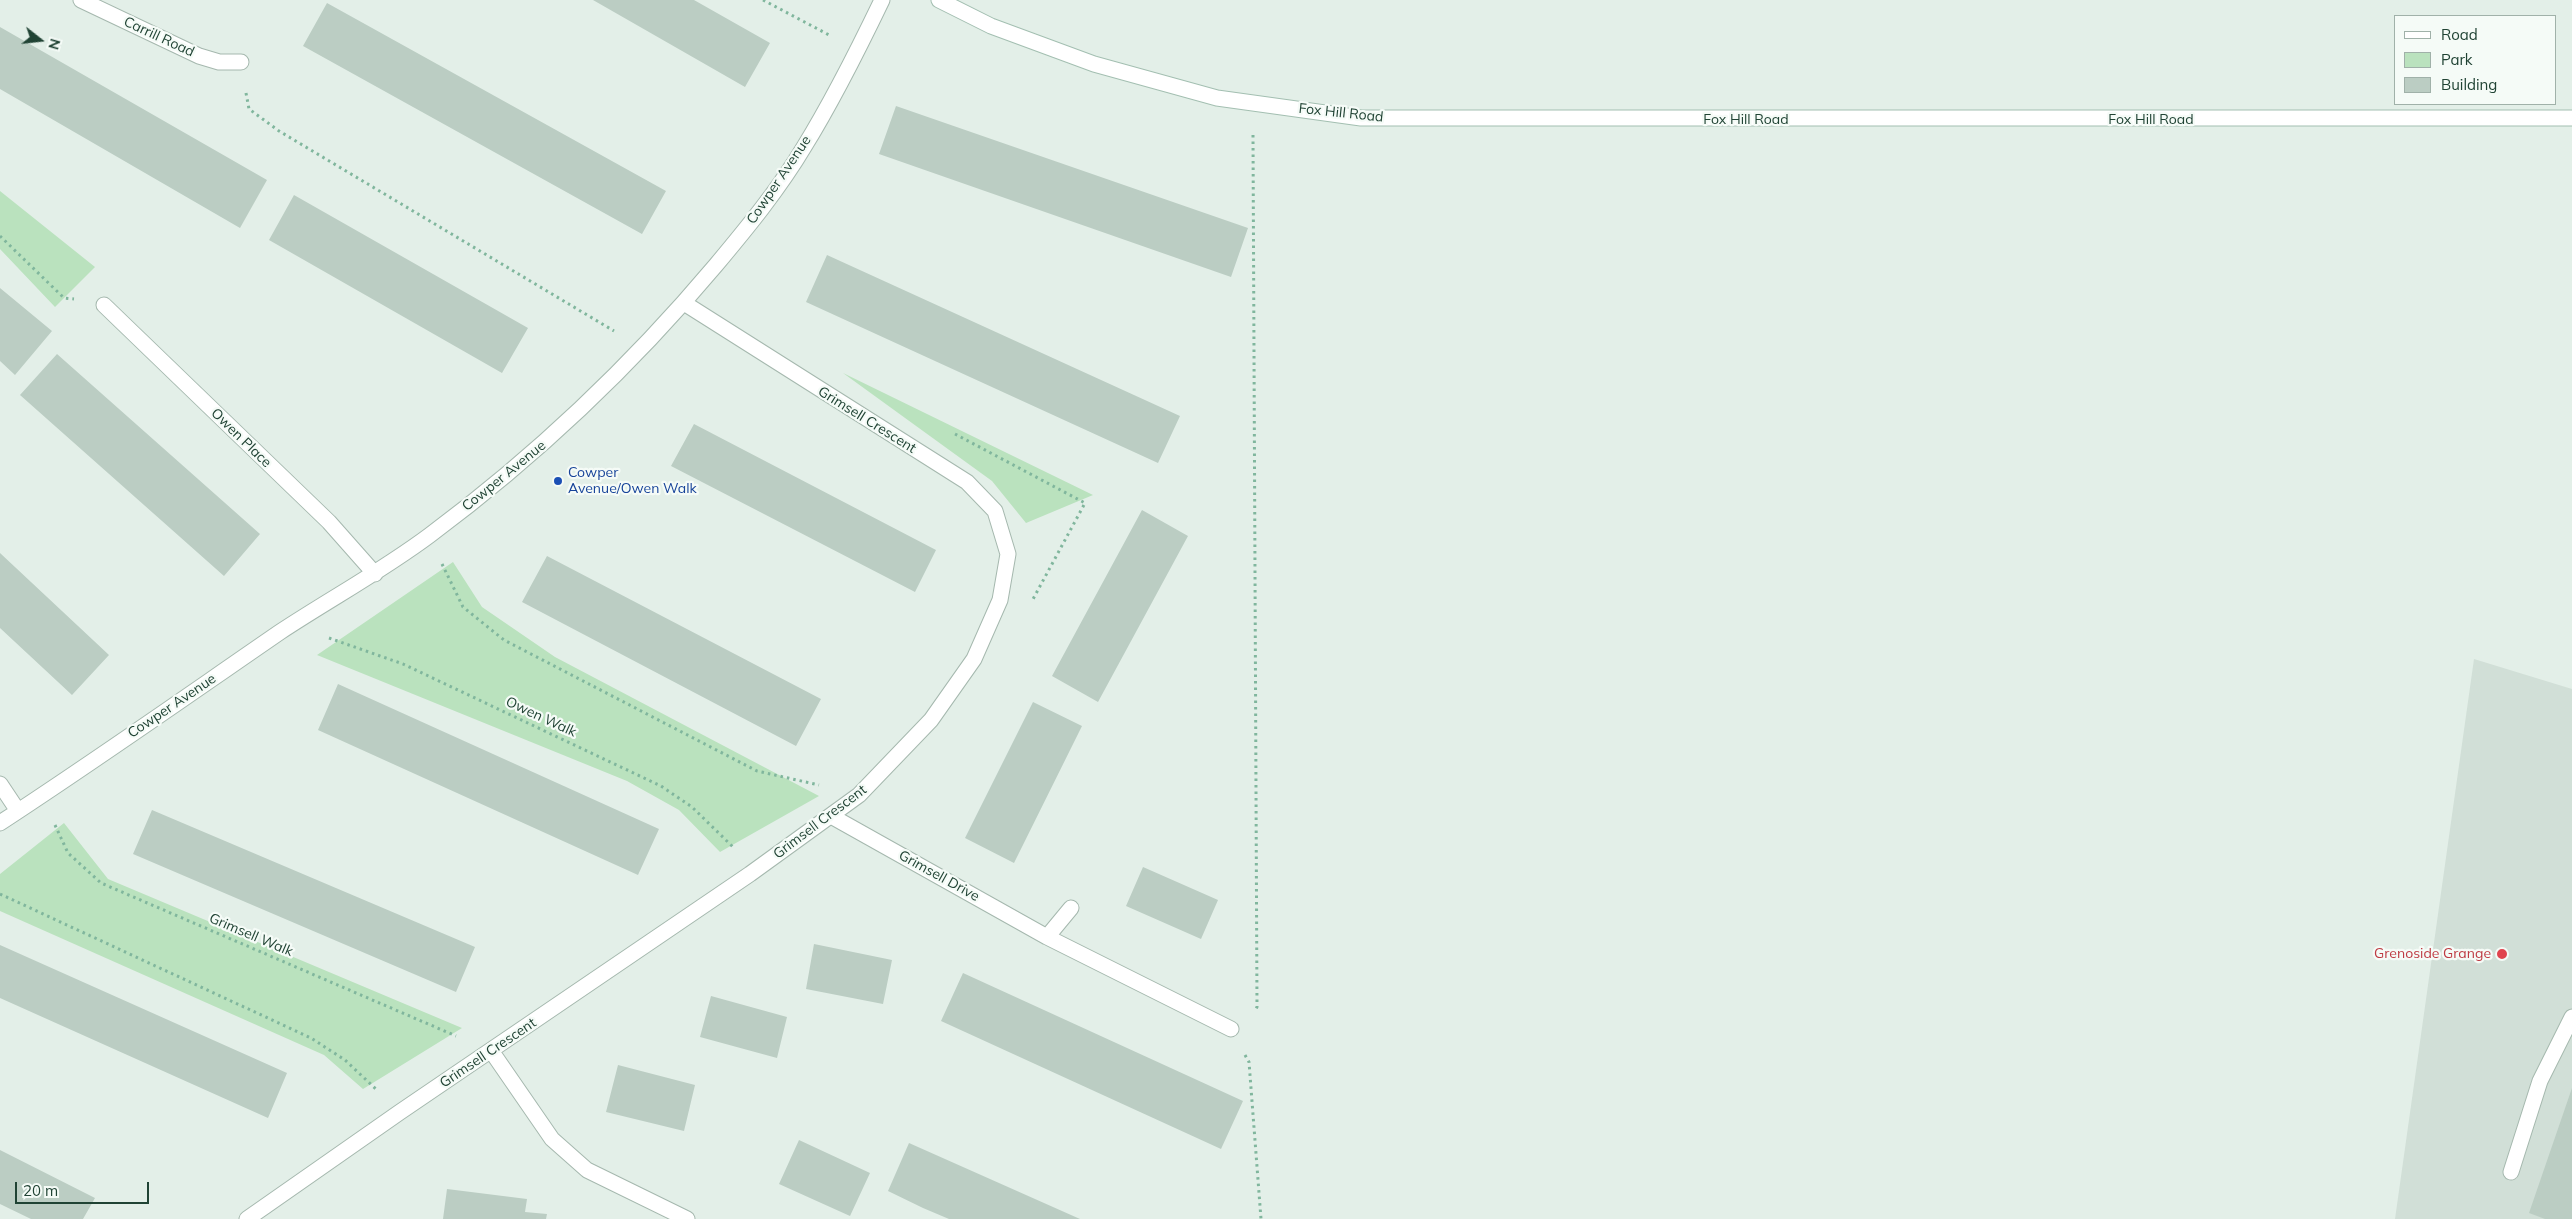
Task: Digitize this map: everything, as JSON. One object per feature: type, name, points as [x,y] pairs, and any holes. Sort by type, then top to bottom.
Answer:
[{"type":"street","name":"Carrill Road","points":[[81,0],[199,56],[220,62],[241,62]]},
{"type":"street","name":"Cowper Avenue","points":[[0,823],[291,625],[375,574],[429,536],[518,467],[578,413],[643,348],[684,303],[747,228],[804,148],[858,50],[882,0]]},
{"type":"street","name":"Fox Hill Road","points":[[939,0],[991,26],[1094,64],[1217,98],[1361,118],[1438,120],[2572,118]]},
{"type":"street","name":"Grimsell Crescent","points":[[248,1219],[400,1112],[492,1052],[743,879],[859,795],[931,720],[974,659],[1000,600],[1008,554],[995,511],[967,482],[684,303]]},
{"type":"street","name":"Owen Place","points":[[104,305],[329,522],[375,574]]},
{"type":"street","points":[[0,784],[18,811]]},
{"type":"street","name":"Grimsell Drive","points":[[831,816],[1047,937],[1231,1028]]},
{"type":"street","points":[[1047,937],[1071,908]]},
{"type":"street","points":[[2511,1172],[2540,1081],[2572,1017]]},
{"type":"street","points":[[492,1052],[552,1139],[587,1170],[687,1219]]},
{"type":"path","points":[[763,0],[858,50]]},
{"type":"path","points":[[241,62],[249,109],[271,125],[643,348]]},
{"type":"path","points":[[1253,102],[1257,1007],[1247,1023],[1231,1028],[1249,1062],[1261,1219]]},
{"type":"path","points":[[0,236],[64,298],[104,305]]},
{"type":"path","points":[[429,536],[463,608],[504,640],[757,771],[859,795]]},
{"type":"path","name":"Owen Walk","points":[[291,625],[403,664],[661,786],[692,807],[734,848],[743,879]]},
{"type":"path","name":"Grimsell Walk","points":[[41,796],[68,853],[101,883],[492,1052]]},
{"type":"path","points":[[0,894],[311,1038],[345,1060],[400,1112]]},
{"type":"shaded area","name":"Grenoside Grange","points":[[2474,659],[2572,689],[2572,1219],[2395,1219]]},
{"type":"green space","points":[[0,191],[95,267],[55,307],[0,249]]},
{"type":"green space","points":[[843,373],[1093,495],[1026,523],[992,481]]},
{"type":"green space","points":[[453,562],[482,607],[555,657],[819,796],[720,852],[679,810],[627,781],[317,655]]},
{"type":"green space","points":[[64,823],[108,879],[462,1028],[363,1089],[324,1055],[0,911],[0,874]]},
{"type":"building","points":[[593,0],[694,0],[770,43],[745,87]]},
{"type":"building","points":[[327,3],[666,191],[642,234],[303,46]]},
{"type":"building","points":[[0,27],[267,180],[240,228],[0,89]]},
{"type":"building","points":[[896,106],[1248,228],[1231,277],[879,154]]},
{"type":"building","points":[[294,195],[528,328],[502,373],[269,240]]},
{"type":"building","points":[[827,255],[1180,416],[1158,463],[806,302]]},
{"type":"building","points":[[0,288],[52,331],[15,375],[0,361]]},
{"type":"building","points":[[57,354],[260,534],[224,576],[20,395]]},
{"type":"building","points":[[694,424],[936,550],[915,592],[671,466]]},
{"type":"building","points":[[1142,510],[1188,536],[1098,702],[1052,676]]},
{"type":"building","points":[[0,553],[109,655],[72,695],[0,628]]},
{"type":"building","points":[[547,556],[821,699],[796,746],[522,602]]},
{"type":"building","points":[[338,684],[659,829],[638,875],[318,730]]},
{"type":"building","points":[[1033,702],[1082,726],[1014,863],[965,838]]},
{"type":"building","points":[[152,810],[475,947],[456,992],[133,854]]},
{"type":"building","points":[[1143,867],[1218,900],[1201,939],[1126,906]]},
{"type":"building","points":[[814,944],[892,960],[883,1004],[806,989]]},
{"type":"building","points":[[0,945],[287,1073],[268,1118],[0,998]]},
{"type":"building","points":[[963,973],[1243,1101],[1221,1149],[941,1021]]},
{"type":"building","points":[[711,996],[787,1017],[777,1058],[700,1037]]},
{"type":"building","points":[[618,1065],[695,1085],[684,1131],[606,1112]]},
{"type":"building","points":[[2572,1088],[2572,1219],[2545,1219],[2529,1213]]},
{"type":"building","points":[[799,1140],[870,1173],[850,1216],[779,1184]]},
{"type":"building","points":[[909,1143],[1080,1219],[949,1219],[923,1208],[888,1191]]},
{"type":"building","points":[[0,1150],[95,1198],[83,1219],[31,1219],[0,1204]]},
{"type":"building","points":[[447,1189],[527,1199],[525,1212],[547,1214],[546,1219],[443,1219]]},
{"type":"place","name":"Cowper Avenue/Owen Walk","points":[[558,481]]},
{"type":"place","name":"Grenoside Grange","points":[[2502,954]]}]
